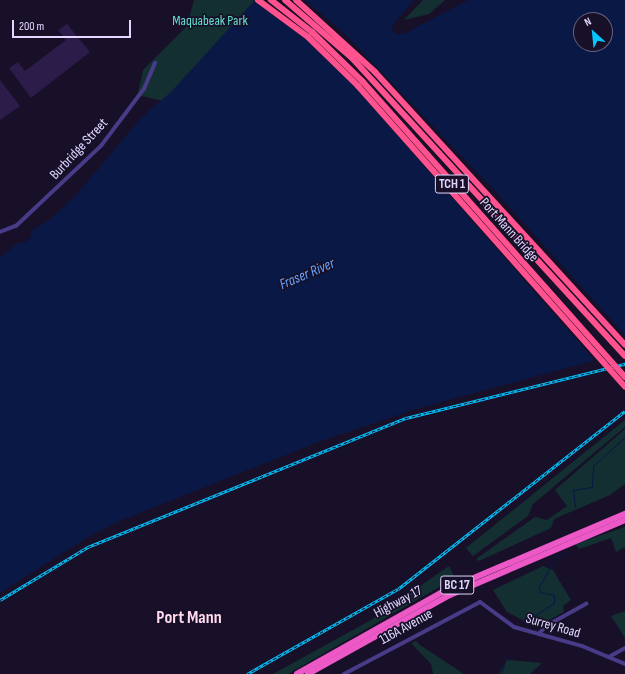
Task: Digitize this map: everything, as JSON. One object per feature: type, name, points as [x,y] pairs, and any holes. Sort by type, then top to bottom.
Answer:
[{"type":"highway","points":[[258,0],[308,37],[358,86],[625,387]]},
{"type":"highway","name":"Port Mann Bridge","points":[[271,0],[312,32],[364,82],[625,377]]},
{"type":"highway","name":"Port Mann Bridge","points":[[285,0],[365,72],[625,356]]},
{"type":"highway","points":[[296,0],[375,72],[625,345]]},
{"type":"highway","name":"Highway 17","points":[[297,674],[448,589],[625,514]]},
{"type":"highway","name":"Highway 17","points":[[308,674],[450,594],[625,520]]},
{"type":"street","name":"Burbridge Street","points":[[0,232],[16,226],[101,146],[144,89],[155,63]]},
{"type":"street","name":"Surrey Road","points":[[480,602],[490,606],[508,624],[609,657],[625,664]]},
{"type":"street","name":"116A Avenue","points":[[344,674],[480,602]]},
{"type":"street","points":[[539,634],[546,626],[586,604]]},
{"type":"street","points":[[609,657],[625,648]]},
{"type":"green space","name":"Maquabeak Park","points":[[194,0],[259,0],[163,101],[141,96],[138,93],[143,70],[187,26]]},
{"type":"green space","points":[[423,0],[445,0],[429,14],[404,20]]},
{"type":"green space","points":[[625,420],[625,427],[533,504],[528,516],[473,556],[466,548]]},
{"type":"green space","points":[[625,429],[625,484],[610,495],[554,519],[551,528],[479,561],[476,559],[535,517],[547,520],[567,506],[555,490]]},
{"type":"green space","points":[[625,527],[625,547],[616,552],[611,538],[579,549],[575,544]]},
{"type":"green space","points":[[449,566],[455,578],[288,674],[273,674],[371,620]]},
{"type":"green space","points":[[543,566],[553,570],[571,600],[563,606],[564,612],[536,627],[507,612],[493,590]]},
{"type":"green space","points":[[625,611],[625,638],[611,616]]},
{"type":"green space","points":[[416,641],[464,674],[433,674],[431,664],[411,643]]},
{"type":"green space","points":[[507,660],[542,663],[530,674],[499,674]]},
{"type":"water","name":"Fraser River","points":[[255,0],[414,0],[391,27],[396,34],[404,34],[468,0],[625,0],[625,352],[416,409],[321,441],[122,520],[88,537],[0,593],[0,258],[18,243],[25,242],[33,235],[30,232],[52,218],[76,195],[141,118],[171,92]]},
{"type":"pier","points":[[253,0],[305,0],[345,34],[491,187],[625,335],[625,354],[595,361],[356,88],[306,39]]},
{"type":"building","points":[[67,24],[90,52],[31,98],[9,68],[18,62],[25,71],[66,40],[58,30]]},
{"type":"building","points":[[0,80],[20,106],[0,120]]},
{"type":"waterway","points":[[575,506],[573,490],[592,487],[593,466],[625,437]]},
{"type":"waterway","points":[[524,623],[554,603],[554,595],[540,592],[539,587],[556,556],[567,552]]},
{"type":"waterway","points":[[501,674],[506,659]]},
{"type":"railway","points":[[0,600],[88,547],[406,418],[625,364]]},
{"type":"railway","points":[[247,674],[398,589],[625,411]]},
{"type":"district","name":"Port Mann","points":[[189,618]]}]
